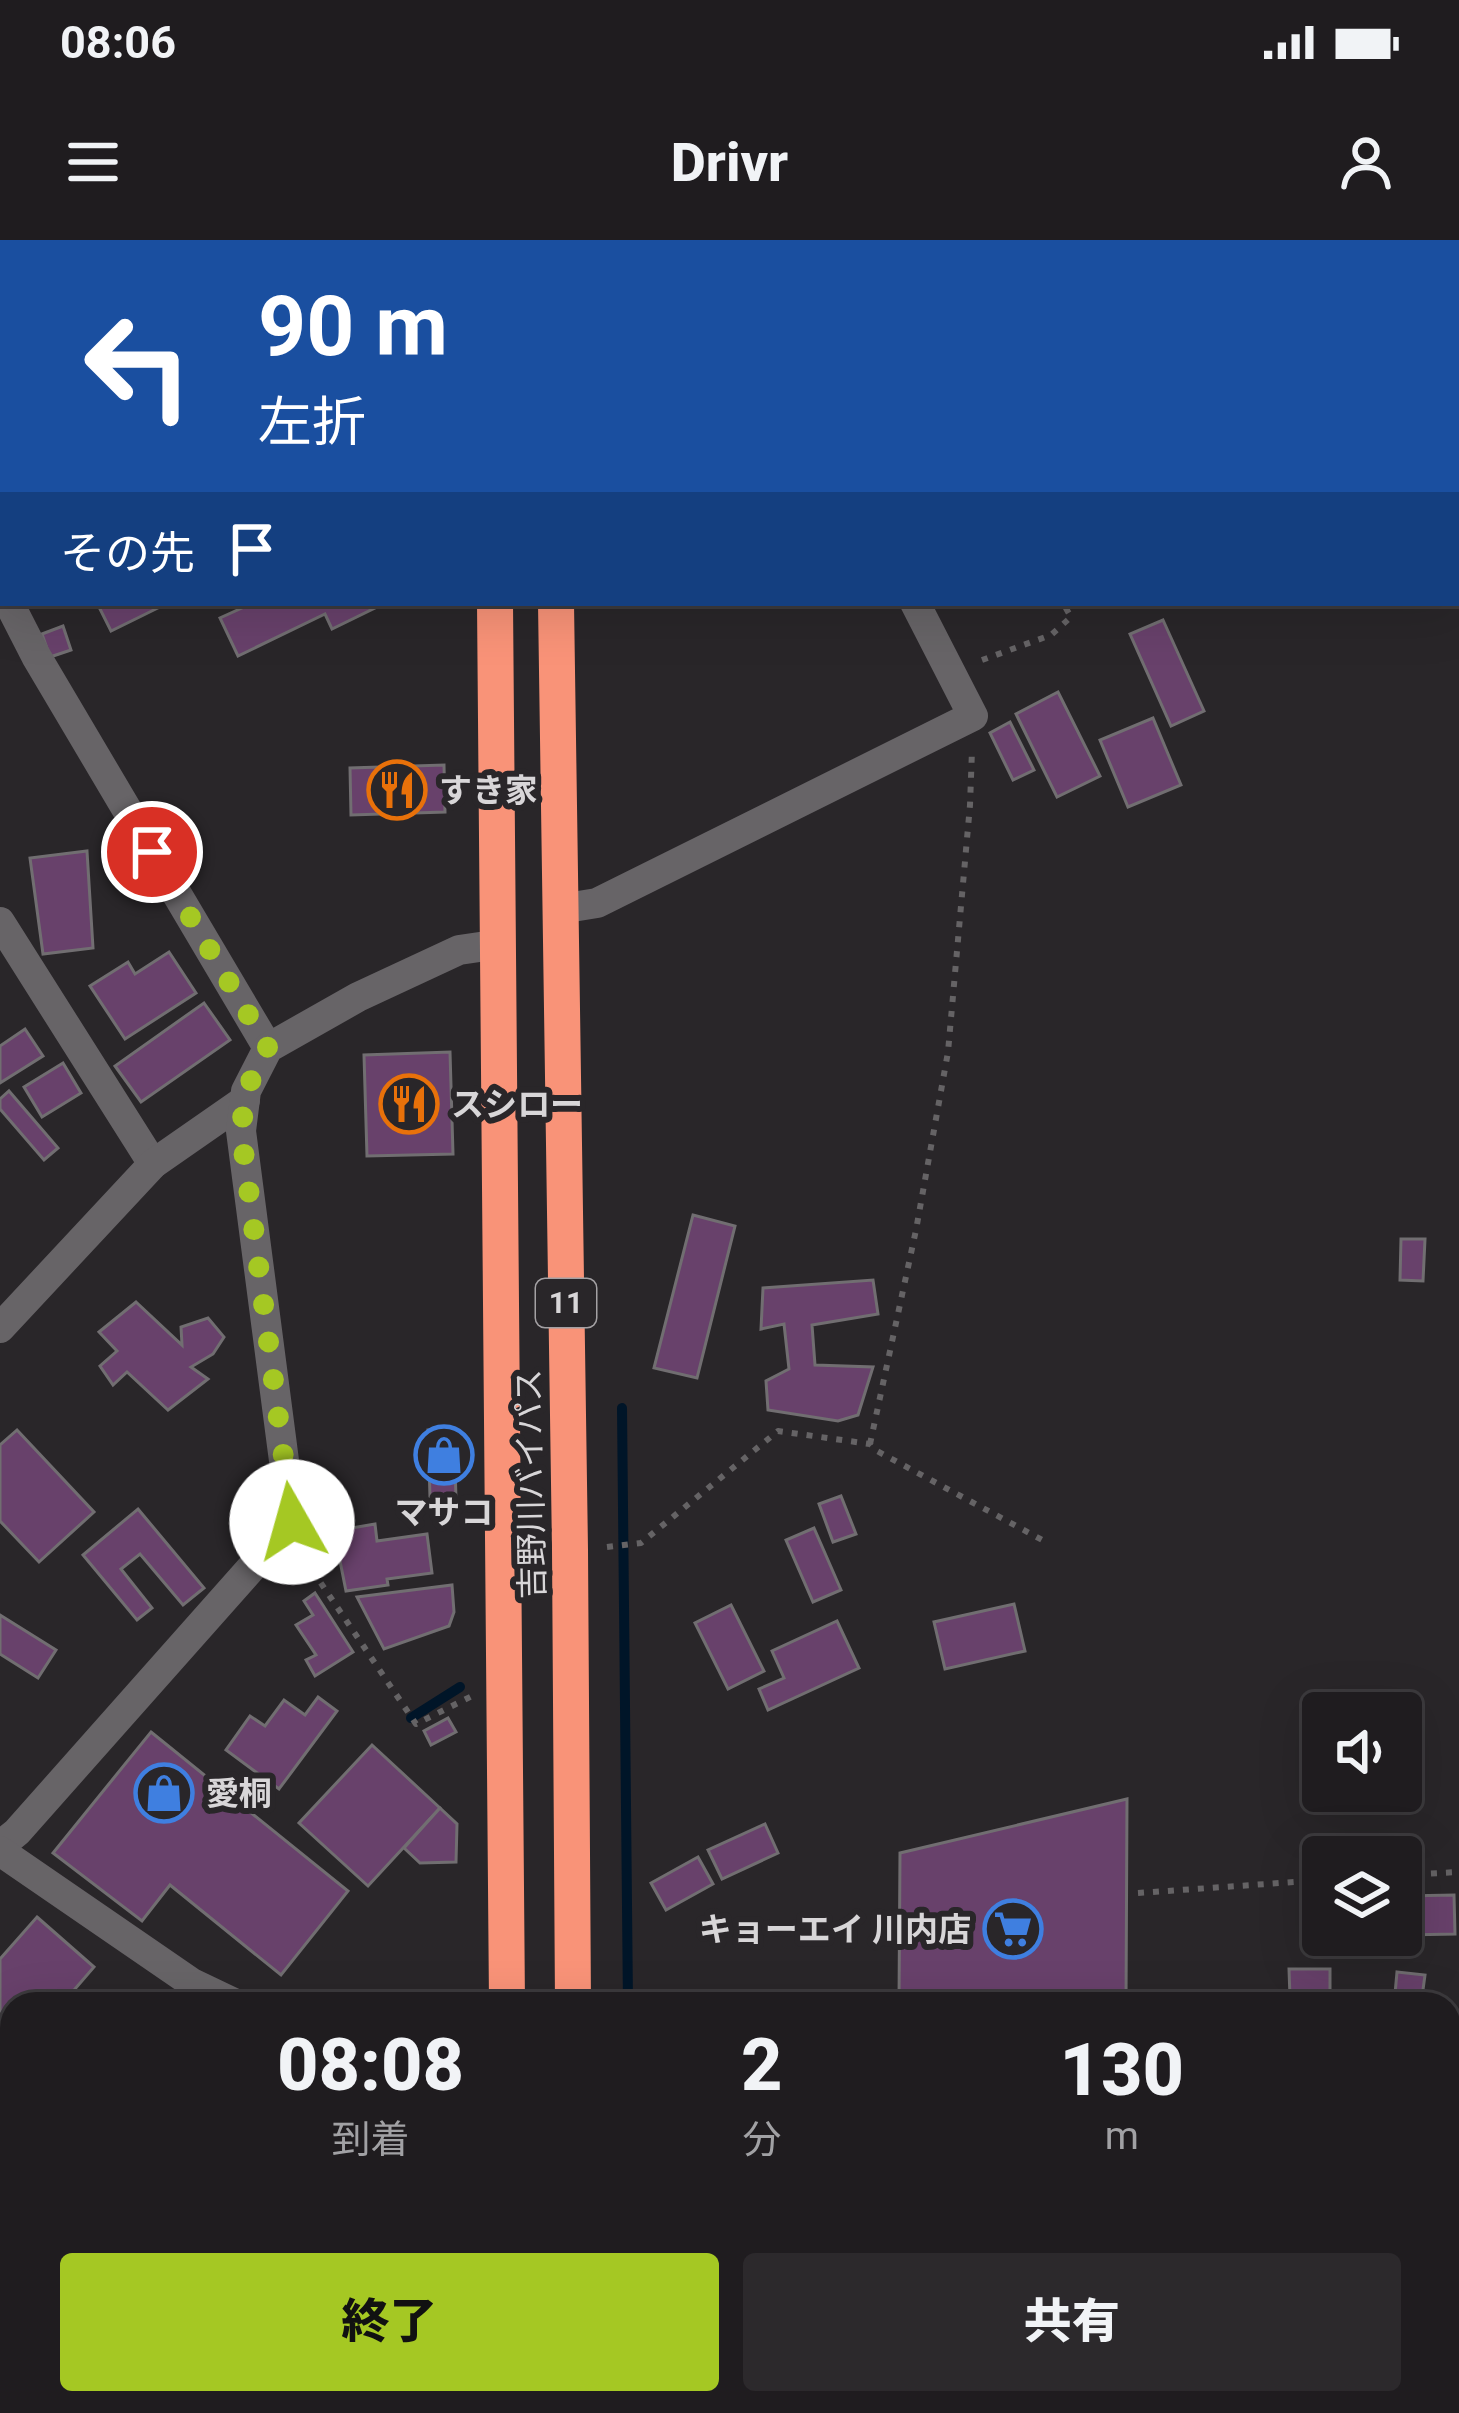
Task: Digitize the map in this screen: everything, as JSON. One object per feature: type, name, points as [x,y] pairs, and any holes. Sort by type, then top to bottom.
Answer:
[{"type":"highway","name":"吉野川バイパス","points":[[495,606],[507,1992]]},
{"type":"highway","name":"吉野川バイパス","points":[[556,606],[573,1992]]},
{"type":"street","points":[[11,606],[268,1048]]},
{"type":"street","points":[[560,909],[597,903],[973,716],[917,606]]},
{"type":"street","points":[[0,922],[153,1164]]},
{"type":"street","points":[[211,1992],[0,1849],[292,1522],[241,1131],[246,1090],[268,1048],[358,997],[459,950],[500,944]]},
{"type":"street","points":[[0,1328],[153,1164],[244,1100]]},
{"type":"path","points":[[950,671],[1051,635],[1071,616],[1065,606]]},
{"type":"path","points":[[871,1444],[948,1052],[970,806],[973,716]]},
{"type":"path","points":[[613,1546],[641,1543],[778,1431],[871,1444],[1046,1541]]},
{"type":"path","points":[[285,1530],[416,1724],[473,1695]]},
{"type":"path","points":[[1422,1874],[1459,1872]]},
{"type":"path","points":[[1138,1893],[1302,1881]]},
{"type":"building","points":[[98,606],[162,606],[111,631]]},
{"type":"building","points":[[246,606],[379,606],[332,629],[325,614],[238,656],[220,618]]},
{"type":"building","points":[[1163,620],[1204,711],[1171,726],[1130,634]]},
{"type":"building","points":[[63,626],[71,650],[50,657],[42,634]]},
{"type":"building","points":[[1058,692],[1100,776],[1057,797],[1016,714]]},
{"type":"building","points":[[1153,718],[1181,785],[1128,807],[1100,740]]},
{"type":"building","points":[[1010,722],[1034,770],[1013,780],[990,733]]},
{"type":"building","name":"すき家","points":[[444,765],[445,812],[351,815],[350,768]]},
{"type":"building","points":[[87,851],[93,948],[43,954],[30,858]]},
{"type":"building","points":[[169,952],[196,993],[125,1039],[90,986],[128,962],[135,974]]},
{"type":"building","points":[[204,1003],[230,1040],[141,1102],[115,1066]]},
{"type":"building","points":[[25,1029],[43,1056],[0,1083],[0,1046]]},
{"type":"building","name":"スシロー","points":[[450,1052],[453,1154],[367,1156],[364,1055]]},
{"type":"building","points":[[63,1063],[81,1093],[42,1117],[24,1087]]},
{"type":"building","points":[[9,1091],[58,1148],[44,1160],[0,1109],[0,1099]]},
{"type":"building","points":[[693,1215],[735,1226],[697,1378],[654,1368]]},
{"type":"building","points":[[1401,1239],[1425,1239],[1423,1281],[1400,1280]]},
{"type":"building","points":[[873,1280],[878,1314],[812,1325],[815,1365],[873,1367],[858,1415],[838,1421],[768,1410],[766,1381],[789,1369],[784,1324],[761,1329],[763,1288]]},
{"type":"building","points":[[136,1302],[182,1345],[181,1327],[208,1318],[224,1337],[213,1354],[191,1367],[208,1379],[168,1410],[127,1372],[113,1385],[100,1366],[117,1351],[99,1332]]},
{"type":"building","points":[[17,1430],[94,1512],[39,1562],[0,1521],[0,1445]]},
{"type":"building","points":[[428,1430],[454,1430],[456,1499],[449,1510],[442,1511],[430,1497]]},
{"type":"building","points":[[841,1496],[856,1534],[833,1542],[819,1504]]},
{"type":"building","points":[[138,1509],[204,1588],[183,1605],[140,1554],[121,1569],[152,1608],[137,1620],[83,1555]]},
{"type":"building","points":[[375,1524],[377,1541],[427,1534],[432,1573],[346,1591],[334,1531]]},
{"type":"building","points":[[814,1528],[841,1590],[813,1602],[786,1540]]},
{"type":"building","points":[[452,1585],[454,1612],[449,1626],[384,1649],[357,1597]]},
{"type":"building","points":[[315,1593],[353,1652],[315,1676],[306,1660],[316,1655],[296,1625],[313,1615],[304,1601]]},
{"type":"building","points":[[1014,1604],[1025,1651],[945,1669],[934,1622]]},
{"type":"building","points":[[731,1605],[764,1671],[728,1689],[695,1623]]},
{"type":"building","points":[[0,1615],[56,1650],[38,1678],[0,1654]]},
{"type":"building","points":[[837,1621],[859,1668],[768,1710],[759,1689],[784,1678],[772,1651]]},
{"type":"building","points":[[318,1697],[337,1711],[279,1789],[226,1750],[250,1716],[265,1726],[284,1700],[305,1715]]},
{"type":"building","points":[[448,1718],[456,1732],[431,1745],[424,1731]]},
{"type":"building","name":"愛桐","points":[[151,1732],[348,1891],[281,1975],[170,1885],[142,1921],[53,1853]]},
{"type":"building","name":"愛桐","points":[[372,1745],[440,1808],[368,1886],[299,1823]]},
{"type":"building","name":"キョーエイ 川内店","points":[[1127,1799],[1126,1992],[899,1992],[900,1853]]},
{"type":"building","points":[[440,1808],[457,1824],[456,1862],[420,1863],[404,1848]]},
{"type":"building","points":[[765,1824],[778,1853],[722,1879],[708,1850]]},
{"type":"building","points":[[698,1857],[713,1884],[666,1910],[651,1883]]},
{"type":"building","points":[[1454,1895],[1455,1934],[1422,1935],[1422,1896]]},
{"type":"building","points":[[37,1917],[94,1967],[72,1992],[0,1992],[0,1959]]},
{"type":"building","points":[[1289,1969],[1330,1969],[1330,1992],[1290,1992]]},
{"type":"building","points":[[1397,1972],[1425,1975],[1423,1992],[1395,1992]]},
{"type":"waterway","points":[[622,1408],[628,1992]]},
{"type":"waterway","points":[[411,1718],[460,1687]]},
{"type":"place","name":"すき家","points":[[397,790]]},
{"type":"place","name":"スシロー","points":[[409,1104]]},
{"type":"place","name":"マサコ","points":[[444,1455]]},
{"type":"place","name":"愛桐","points":[[164,1793]]},
{"type":"place","name":"キョーエイ 川内店","points":[[1013,1929]]},
{"type":"route","points":[[152,852],[268,1048],[246,1090],[241,1131],[292,1522]]}]
